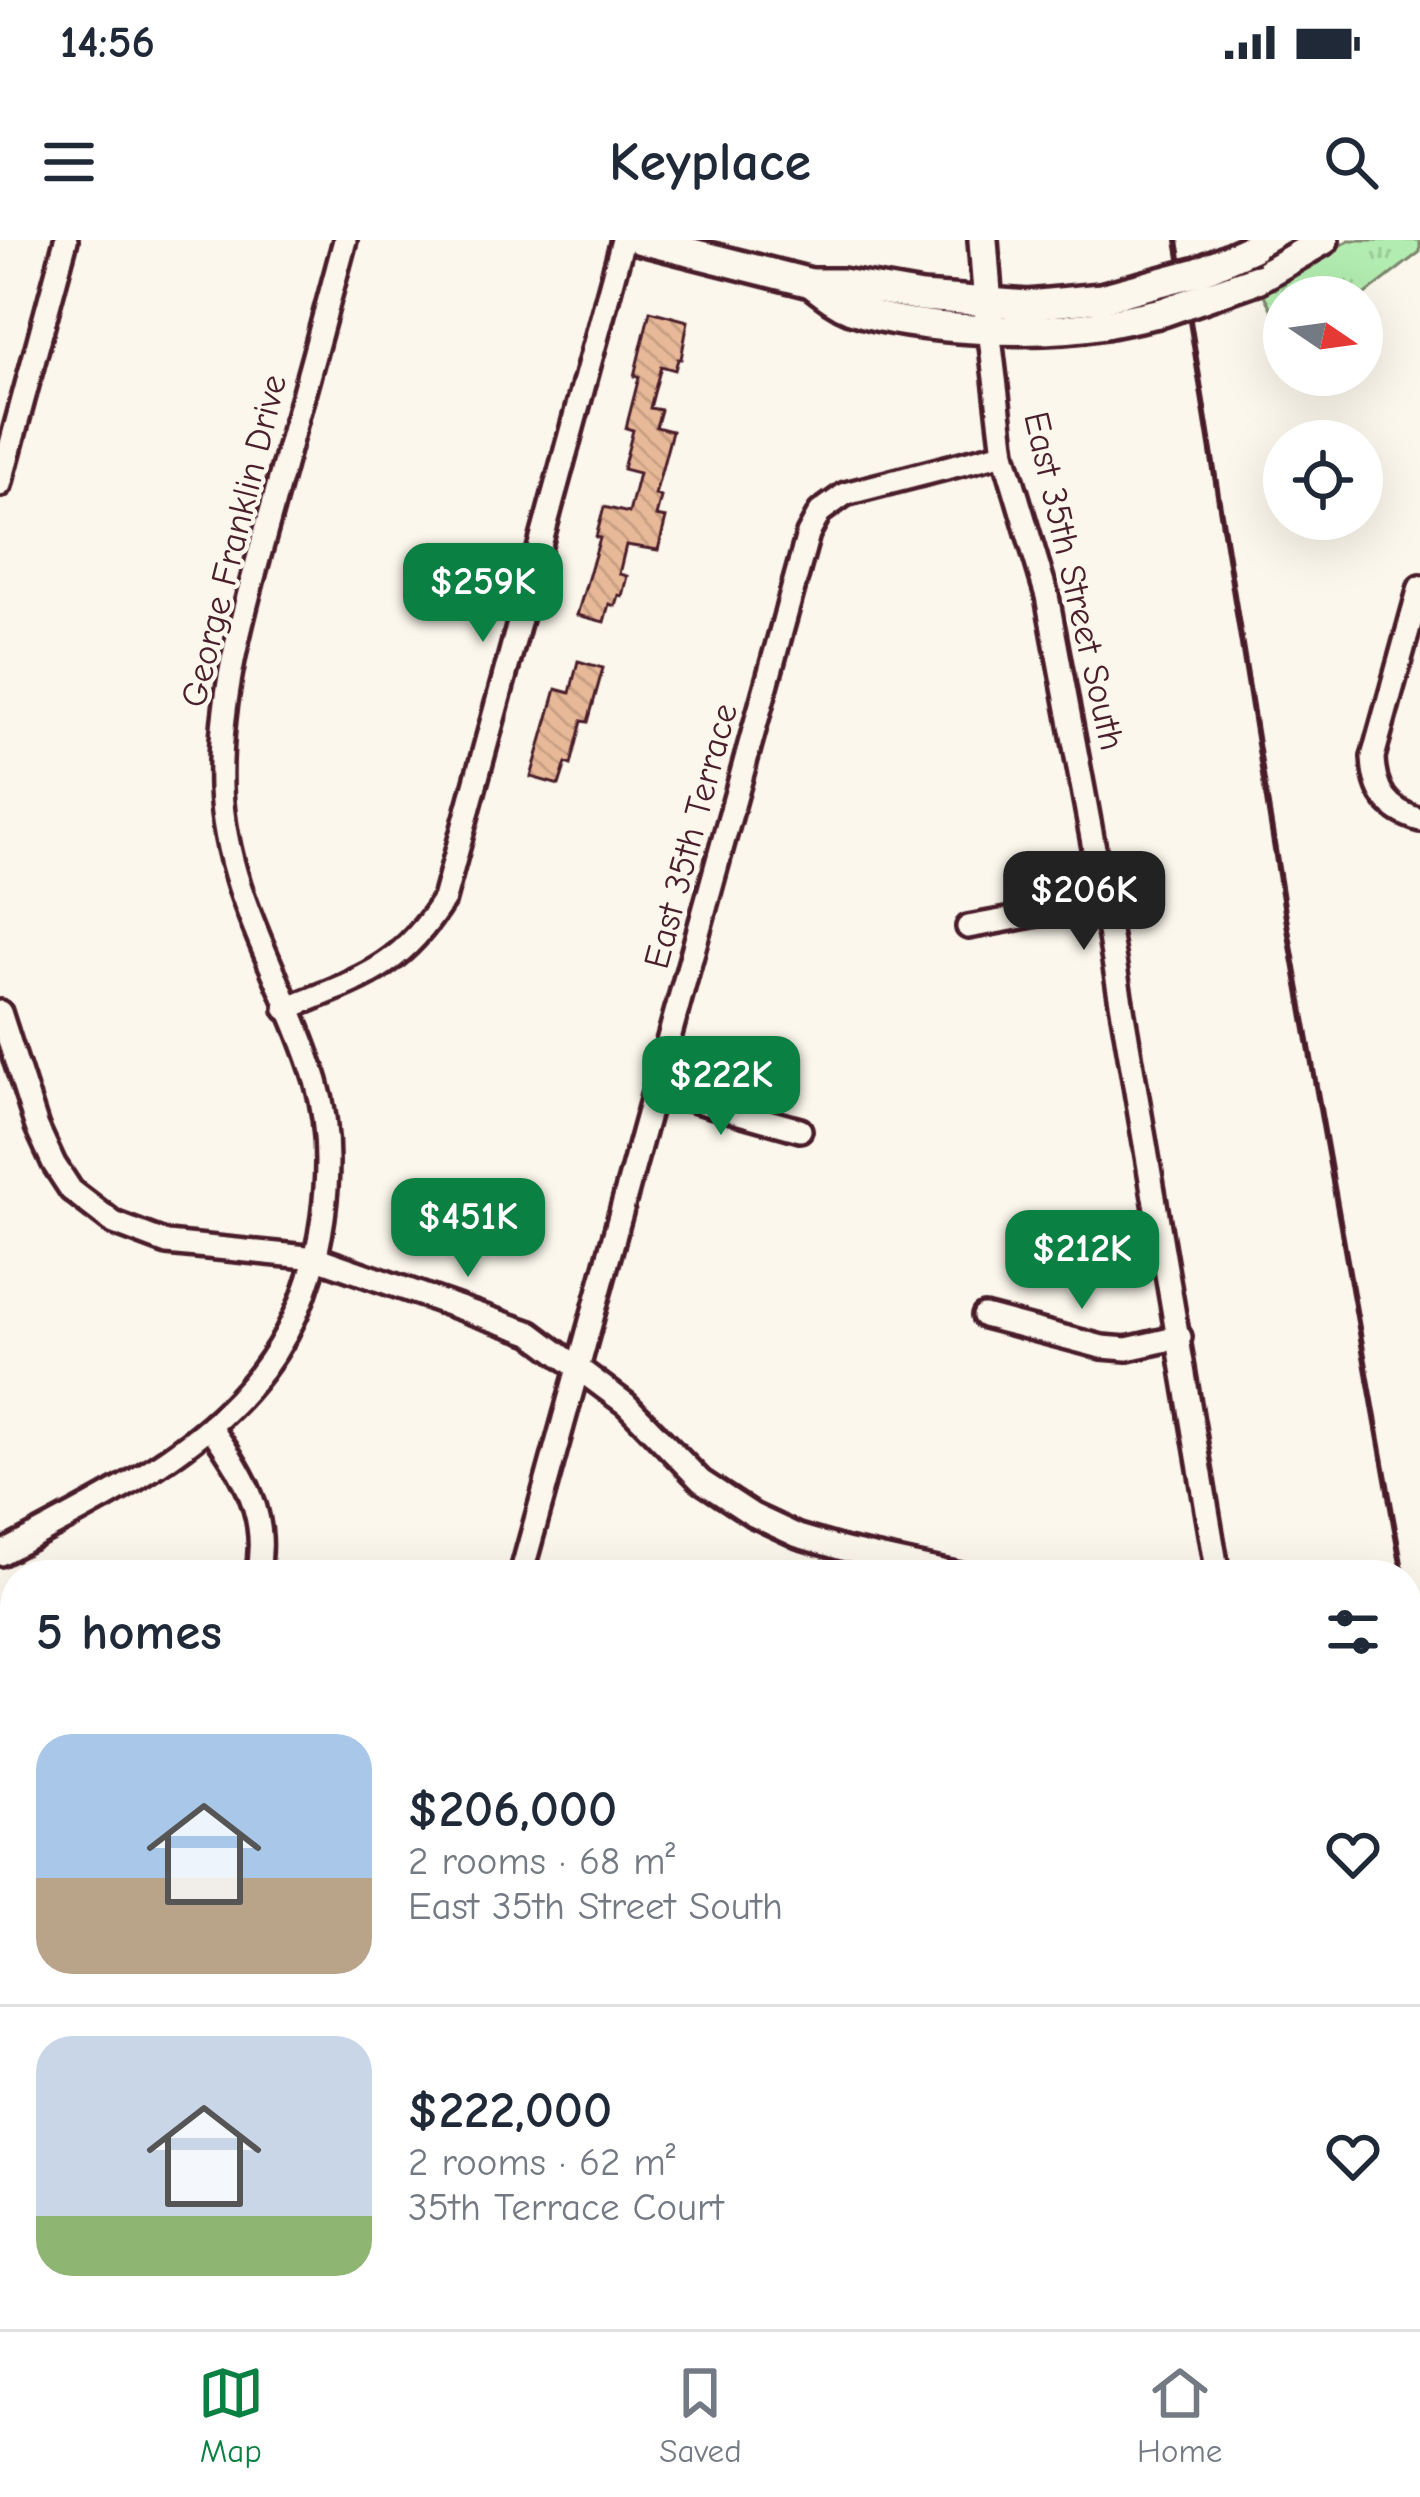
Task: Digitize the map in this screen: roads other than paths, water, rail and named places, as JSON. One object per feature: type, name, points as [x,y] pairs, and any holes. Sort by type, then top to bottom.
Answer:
[{"type":"main road","points":[[641,240],[704,248],[812,283],[852,309],[989,316],[1060,331],[1258,244]]},
{"type":"main road","name":"East 35th Street South","points":[[983,240],[989,316]]},
{"type":"main road","points":[[1103,311],[1213,298],[1324,240]]},
{"type":"street","points":[[0,485],[66,240]]},
{"type":"street","name":"George Franklin Drive","points":[[0,1554],[107,1497],[211,1429],[250,1390],[281,1346],[317,1258],[327,1187],[324,1126],[316,1082],[244,907],[232,862],[221,792],[222,721],[233,651],[345,240]]},
{"type":"street","points":[[286,1009],[393,961],[423,934],[444,899],[623,240]]},
{"type":"street","name":"East 35th Street South","points":[[989,316],[1004,453],[1047,596],[1105,902],[1216,1560]]},
{"type":"street","name":"East 35th Terrace","points":[[525,1560],[808,534],[820,512],[845,494],[1004,453]]},
{"type":"street","points":[[1420,586],[1373,757],[1378,790],[1386,802],[1420,820]]},
{"type":"street","points":[[968,927],[1105,902]]},
{"type":"street","points":[[0,1012],[53,1164],[71,1190],[114,1223],[166,1244],[317,1258],[531,1333],[626,1404],[701,1481],[753,1516],[798,1536],[892,1560]]},
{"type":"street","points":[[657,1090],[800,1130]]},
{"type":"street","points":[[984,1316],[1102,1347],[1127,1349],[1180,1337]]},
{"type":"street","points":[[211,1429],[254,1497],[261,1537],[259,1560]]},
{"type":"railway","points":[[1177,240],[1285,912],[1400,1560]]}]
